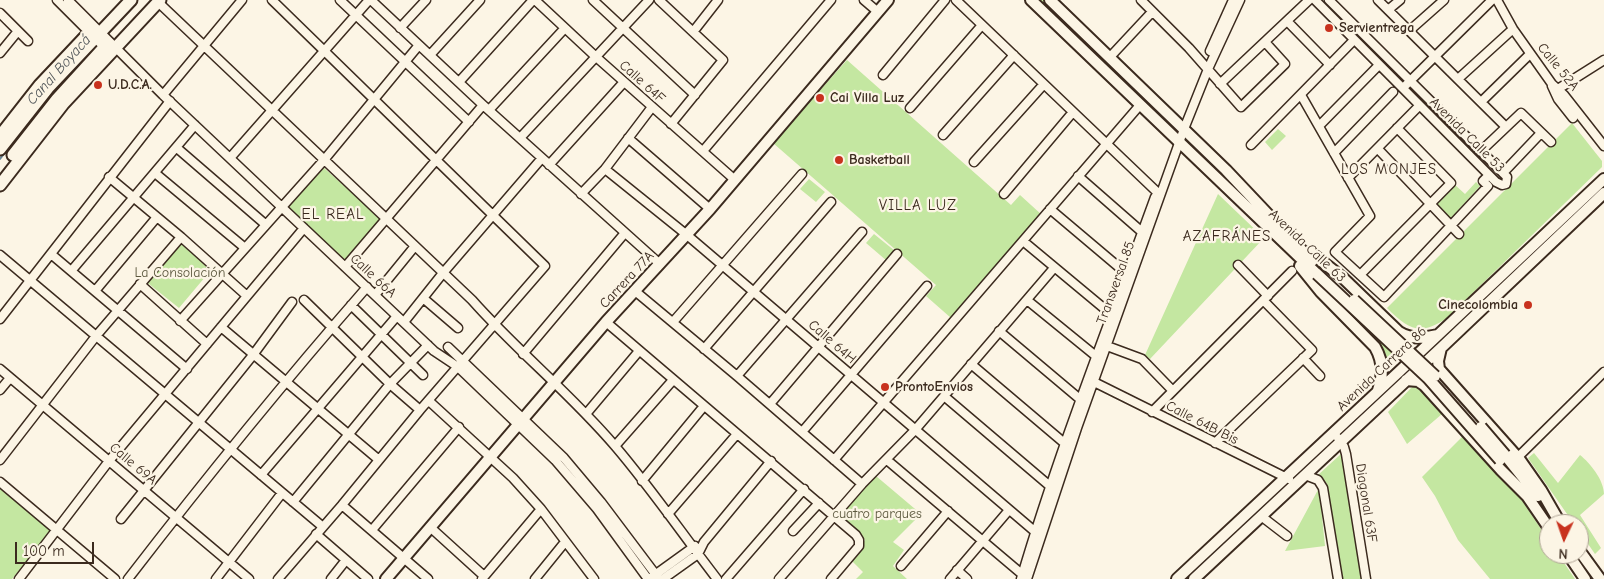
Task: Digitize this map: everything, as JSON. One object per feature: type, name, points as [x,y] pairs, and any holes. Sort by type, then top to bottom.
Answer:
[{"type":"highway","points":[[0,185],[52,118],[102,40],[120,0]]},
{"type":"highway","points":[[0,172],[131,0]]},
{"type":"highway","points":[[0,136],[40,85],[156,1]]},
{"type":"highway","points":[[0,149],[48,88],[102,40]]},
{"type":"main road","name":"Carrera 77A","points":[[386,579],[606,322],[710,209],[888,0]]},
{"type":"main road","name":"Avenida Calle 63","points":[[1030,0],[1178,141],[1264,217],[1319,272],[1434,375],[1551,514]]},
{"type":"main road","name":"Avenida Calle 63","points":[[1050,0],[1226,170],[1264,217]]},
{"type":"main road","name":"Avenida Carrera 86","points":[[1177,579],[1286,479],[1604,179]]},
{"type":"main road","name":"Avenida Carrera 86","points":[[1194,579],[1604,193]]},
{"type":"main road","points":[[1264,217],[1291,232],[1314,255],[1343,278],[1399,332],[1416,338],[1439,334]]},
{"type":"main road","points":[[1264,217],[1321,292],[1375,347],[1380,357],[1382,371],[1378,391]]},
{"type":"main road","points":[[1441,348],[1438,361],[1440,369],[1518,457],[1541,490],[1554,514]]},
{"type":"main road","points":[[1406,380],[1418,381],[1427,387],[1501,470],[1529,498]]},
{"type":"main road","name":"Avenida Calle 63","points":[[1503,458],[1540,514]]},
{"type":"main road","points":[[1575,564],[1585,579]]},
{"type":"main road","points":[[1589,564],[1600,579]]},
{"type":"street","name":"Calle 66A","points":[[56,0],[170,101],[428,345],[460,364]]},
{"type":"street","name":"Calle 66A","points":[[68,0],[102,40]]},
{"type":"street","points":[[163,95],[242,0]]},
{"type":"street","points":[[272,0],[545,266],[420,410],[278,579]]},
{"type":"street","points":[[340,0],[469,122]]},
{"type":"street","points":[[230,158],[370,0],[624,234],[660,264]]},
{"type":"street","points":[[400,28],[426,0]]},
{"type":"street","points":[[430,55],[480,0]]},
{"type":"street","points":[[459,82],[534,0]]},
{"type":"street","name":"Calle 64F","points":[[534,0],[735,180]]},
{"type":"street","points":[[593,0],[695,95]]},
{"type":"street","points":[[520,138],[649,0]]},
{"type":"street","points":[[659,0],[723,60],[671,124]]},
{"type":"street","points":[[693,32],[718,0]]},
{"type":"street","points":[[703,151],[831,0]]},
{"type":"street","points":[[864,0],[878,12]]},
{"type":"street","points":[[883,75],[945,0]]},
{"type":"street","points":[[956,0],[1157,192]]},
{"type":"street","points":[[1141,0],[1241,107],[1285,64],[1265,42]]},
{"type":"street","name":"Transversal 85","points":[[1024,578],[1068,446],[1081,400],[1233,0]]},
{"type":"street","name":"Transversal 85","points":[[1206,68],[1240,0]]},
{"type":"street","points":[[1220,84],[1309,0]]},
{"type":"street","name":"Avenida Calle 53","points":[[1315,0],[1489,175],[1502,186],[1507,182],[1507,178],[1503,173],[1329,0]]},
{"type":"street","points":[[1378,0],[1506,127]]},
{"type":"street","points":[[1388,10],[1400,0]]},
{"type":"street","points":[[1409,31],[1444,0]]},
{"type":"street","points":[[1402,89],[1492,0]]},
{"type":"street","name":"Calle 52A","points":[[1497,0],[1530,54],[1604,146]]},
{"type":"street","points":[[156,1],[472,300],[494,326],[555,382],[615,446],[717,579]]},
{"type":"street","points":[[1110,57],[1152,12]]},
{"type":"street","points":[[0,13],[28,41]]},
{"type":"street","points":[[1287,21],[1330,66]]},
{"type":"street","points":[[910,108],[982,26]]},
{"type":"street","points":[[345,267],[469,122],[486,108],[565,28]]},
{"type":"street","points":[[1458,79],[1513,29]]},
{"type":"street","points":[[0,53],[18,31]]},
{"type":"street","points":[[1251,145],[1354,40]]},
{"type":"street","points":[[180,321],[324,160],[419,45]]},
{"type":"street","points":[[1480,102],[1530,54]]},
{"type":"street","points":[[943,135],[1014,55]]},
{"type":"street","points":[[1573,118],[1558,99],[1555,87],[1604,60]]},
{"type":"street","points":[[1319,126],[1379,65]]},
{"type":"street","points":[[549,165],[624,82]]},
{"type":"street","points":[[974,162],[1044,84]]},
{"type":"street","points":[[1334,152],[1393,92]]},
{"type":"street","points":[[1301,95],[1370,216],[1335,252],[1384,297],[1488,186],[1484,181],[1489,175]]},
{"type":"street","points":[[0,319],[170,101]]},
{"type":"street","points":[[834,460],[1140,105]]},
{"type":"street","points":[[1348,178],[1419,106]]},
{"type":"street","points":[[581,194],[605,169],[652,107]]},
{"type":"street","points":[[1004,194],[1073,112]]},
{"type":"street","points":[[1481,151],[1521,113],[1551,142]]},
{"type":"street","points":[[72,270],[195,126]]},
{"type":"street","points":[[1360,275],[1451,183],[1397,128]]},
{"type":"street","points":[[1503,173],[1541,133]]},
{"type":"street","points":[[628,138],[710,209]]},
{"type":"street","name":"Transversal 85","points":[[1038,534],[1051,487],[1094,382],[1092,376],[1112,316],[1142,232],[1151,216],[1157,192],[1178,141]]},
{"type":"street","points":[[177,148],[265,224]]},
{"type":"street","points":[[1378,149],[1459,234]]},
{"type":"street","points":[[404,322],[443,273],[542,158]]},
{"type":"street","name":"Calle 64H","points":[[605,169],[687,235],[1038,534]]},
{"type":"street","points":[[155,173],[245,248]]},
{"type":"street","points":[[673,322],[802,174]]},
{"type":"street","points":[[1078,176],[1142,232]]},
{"type":"street","points":[[109,177],[248,296]]},
{"type":"street","points":[[704,349],[830,202]]},
{"type":"street","points":[[1050,209],[1127,274]]},
{"type":"street","points":[[95,291],[158,218]]},
{"type":"street","points":[[19,579],[109,461],[304,228]]},
{"type":"street","points":[[738,376],[862,232]]},
{"type":"street","points":[[523,354],[624,234]]},
{"type":"street","points":[[0,460],[96,336],[181,237]]},
{"type":"street","points":[[1023,240],[1112,316]]},
{"type":"street","points":[[375,295],[415,246]]},
{"type":"street","points":[[51,254],[186,368]]},
{"type":"street","points":[[770,404],[898,254]]},
{"type":"street","points":[[0,256],[323,527]]},
{"type":"street","points":[[1215,443],[1312,350],[1238,265]]},
{"type":"street","points":[[779,579],[862,484],[915,430],[1054,268]]},
{"type":"street","points":[[1152,412],[1292,271]]},
{"type":"street","points":[[140,284],[207,344]]},
{"type":"street","points":[[802,432],[927,286]]},
{"type":"street","points":[[128,579],[176,516],[285,382],[331,326],[367,287]]},
{"type":"street","points":[[635,291],[738,376],[862,484]]},
{"type":"street","points":[[423,298],[458,328]]},
{"type":"street","points":[[304,300],[390,384],[420,410]]},
{"type":"street","points":[[1027,300],[1101,351],[1142,359],[1173,391]]},
{"type":"street","points":[[121,519],[253,355],[292,302]]},
{"type":"street","points":[[350,305],[424,375]]},
{"type":"street","points":[[261,475],[397,316]]},
{"type":"street","points":[[606,322],[856,535],[860,540],[858,546],[831,579]]},
{"type":"street","points":[[221,327],[379,460]]},
{"type":"street","points":[[999,331],[1081,400]]},
{"type":"street","points":[[293,502],[390,384],[428,345]]},
{"type":"street","name":"Calle 66A","points":[[448,347],[460,364],[564,458],[584,480],[653,578]]},
{"type":"street","points":[[586,414],[639,350]]},
{"type":"street","points":[[1303,358],[1320,376]]},
{"type":"street","points":[[972,364],[1068,446]]},
{"type":"street","name":"Calle 69A","points":[[0,369],[249,579]]},
{"type":"street","points":[[1518,457],[1604,372]]},
{"type":"street","points":[[0,390],[10,378]]},
{"type":"street","points":[[615,446],[673,380]]},
{"type":"street","name":"Calle 64B Bis","points":[[1094,382],[1286,479],[1302,478]]},
{"type":"street","points":[[944,396],[1051,487]]},
{"type":"street","points":[[429,401],[513,478],[540,509],[590,577]]},
{"type":"street","points":[[642,481],[704,406]]},
{"type":"street","points":[[372,530],[458,427]]},
{"type":"street","points":[[668,514],[737,434]]},
{"type":"street","name":"Diagonal 63F","points":[[1334,434],[1341,442],[1346,454],[1366,579]]},
{"type":"street","points":[[887,460],[1024,578]]},
{"type":"street","points":[[663,579],[698,554],[704,542],[771,461]]},
{"type":"street","points":[[1302,478],[1318,480],[1323,488],[1338,579]]},
{"type":"street","points":[[0,482],[115,579]]},
{"type":"street","points":[[726,579],[804,489]]},
{"type":"street","points":[[216,579],[282,493]]},
{"type":"street","points":[[793,531],[818,502]]},
{"type":"street","points":[[342,505],[428,579]]},
{"type":"street","points":[[430,527],[483,578],[540,509]]},
{"type":"street","points":[[950,579],[1009,510]]},
{"type":"street","points":[[901,566],[948,512]]},
{"type":"street","points":[[1261,516],[1287,536]]},
{"type":"street","points":[[316,534],[368,579]]},
{"type":"street","points":[[535,579],[565,542]]},
{"type":"street","points":[[653,578],[692,547],[704,542]]},
{"type":"street","points":[[331,579],[346,560]]},
{"type":"street","points":[[957,570],[967,579]]},
{"type":"green space","points":[[1036,0],[1044,0],[1169,120],[1168,122],[1137,96]]},
{"type":"green space","points":[[847,60],[1011,205],[1020,195],[1042,215],[951,318],[926,296],[936,285],[773,143]]},
{"type":"green space","points":[[1572,123],[1602,161],[1602,167],[1447,318],[1438,324],[1422,329],[1415,328],[1402,321],[1387,308]]},
{"type":"green space","points":[[1278,129],[1286,136],[1272,150],[1265,142]]},
{"type":"green space","points":[[323,167],[381,219],[345,262],[288,207]]},
{"type":"green space","points":[[809,179],[825,192],[816,202],[800,189]]},
{"type":"green space","points":[[1476,182],[1480,186],[1450,219],[1435,205],[1454,184],[1465,194]]},
{"type":"green space","points":[[1218,194],[1264,238],[1150,359],[1145,355]]},
{"type":"green space","points":[[874,234],[895,251],[887,261],[866,243]]},
{"type":"green space","name":"La Consolación","points":[[178,241],[211,270],[179,308],[144,280]]},
{"type":"green space","points":[[1312,275],[1395,353],[1385,363]]},
{"type":"green space","points":[[1412,387],[1418,387],[1442,414],[1407,444],[1388,412]]},
{"type":"green space","points":[[1462,437],[1519,496],[1539,526],[1539,564],[1565,564],[1575,579],[1490,579],[1458,540],[1435,496],[1422,477]]},
{"type":"green space","points":[[1342,453],[1363,579],[1341,579],[1327,484],[1318,475]]},
{"type":"green space","points":[[1534,453],[1558,483],[1580,455],[1588,462],[1599,478],[1604,494],[1581,514],[1567,514],[1528,458]]},
{"type":"green space","name":"cuatro parques","points":[[876,476],[921,514],[893,542],[904,550],[893,566],[907,579],[856,579],[863,572],[851,560],[865,540],[837,514]]},
{"type":"green space","points":[[0,486],[53,528],[12,579],[0,579]]},
{"type":"green space","points":[[1319,488],[1325,546],[1285,551]]},
{"type":"green space","points":[[1589,529],[1601,548],[1595,554],[1589,545]]},
{"type":"waterway","name":"Canal Boyacá","points":[[0,159],[17,137]]},
{"type":"place","name":"Servientrega","points":[[1329,28]]},
{"type":"place","name":"U.D.C.A.","points":[[98,85]]},
{"type":"place","name":"Cai Villa Luz","points":[[820,98]]},
{"type":"place","name":"Basketball","points":[[839,160]]},
{"type":"place","name":"Cinecolombia","points":[[1528,305]]},
{"type":"place","name":"ProntoEnvios","points":[[885,387]]},
{"type":"district","name":"LOS MONJES","points":[[1389,170]]},
{"type":"district","name":"VILLA LUZ","points":[[918,206]]},
{"type":"district","name":"EL REAL","points":[[333,215]]},
{"type":"district","name":"AZAFRÁNES","points":[[1227,237]]}]
